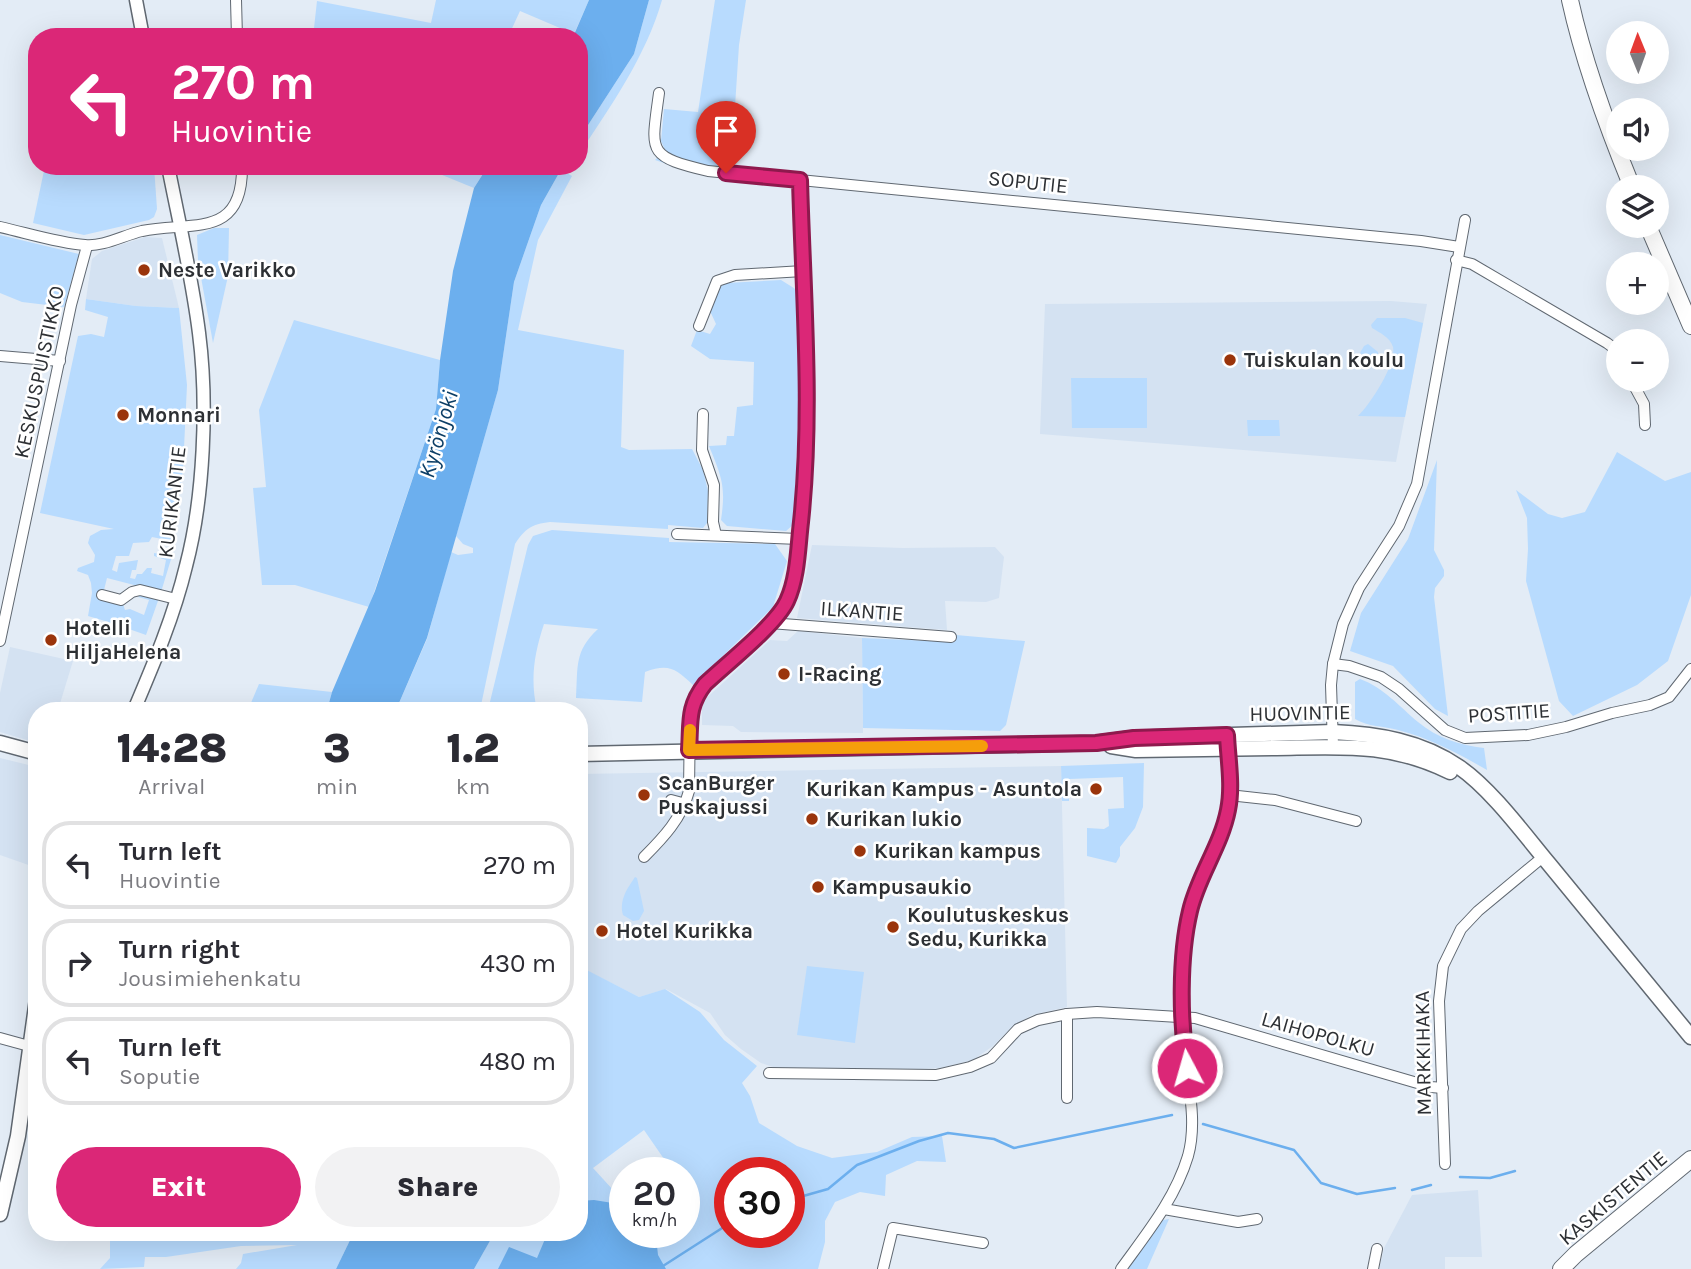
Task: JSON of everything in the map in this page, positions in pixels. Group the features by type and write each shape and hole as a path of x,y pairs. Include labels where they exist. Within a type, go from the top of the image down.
{"main road":[{"path":"1570,0 1579,40 1599,103 1627,175"},
{"path":"1653,238 1691,326"},
{"name":"HUOVINTIE","path":"588,754 1096,743 1134,738 1227,742 1333,739 1361,733 1401,740 1434,752 1474,778 1543,857 1691,1037"},
{"path":"0,743 28,751"},
{"path":"0,1214 18,1136 28,1054"},
{"name":"KASKISTENTIE","path":"1562,1269 1691,1159"}],"street":[{"path":"136,0 141,28"},
{"path":"236,0 237,28"},
{"name":"SOPUTIE","path":"659,93 654,144 663,157 708,171 1459,247"},
{"name":"KURIKANTIE","path":"137,702 176,599 192,540 198,493 202,401 199,336 170,175"},
{"path":"0,227 87,246 142,231 200,225 229,214 236,206 241,175"},
{"path":"644,858 676,821 686,804 689,792 690,711 696,695 770,623 779,613 790,592 799,539 808,413 800,180"},
{"path":"1333,739 1333,663 1343,624 1359,588 1399,526 1417,484 1465,220"},
{"name":"KESKUSPUISTIKKO","path":"0,641 87,246"},
{"path":"1456,260 1472,264 1606,342"},
{"path":"699,326 717,281 735,275 803,271"},
{"path":"0,356 60,361"},
{"path":"1638,392 1644,404 1645,425"},
{"path":"702,414 702,450 714,485 713,522 716,535"},
{"path":"677,534 799,539"},
{"path":"102,596 121,600 139,590 176,599"},
{"name":"ILKANTIE","path":"770,623 951,637"},
{"name":"POSTITIE","path":"1333,663 1381,677 1399,689 1444,730 1465,738 1528,735 1650,705 1668,697 1691,669"},
{"path":"1121,1269 1164,1209 1189,1153 1192,1129 1182,1016 1186,935 1190,909 1222,835 1229,808 1227,742"},
{"path":"1229,795 1275,800 1356,821"},
{"path":"671,800 686,804"},
{"name":"MARKKIHAKA","path":"1445,1164 1439,1001 1443,966 1461,929 1469,920 1543,857"},
{"name":"LAIHOPOLKU","path":"769,1073 936,1075 970,1067 991,1058 1018,1029 1038,1020 1097,1012 1182,1016 1431,1087 1443,1088"},
{"path":"1067,1098 1068,1014"},
{"path":"0,1038 28,1046"},
{"path":"1164,1209 1238,1222 1257,1219"},
{"path":"883,1269 892,1228 983,1243"},
{"path":"1373,1269 1377,1249"}],"shaded area":[{"path":"436,0 589,0 577,28 560,28 520,11 512,28 314,28 317,1 431,23"},
{"path":"649,0 662,0 637,61 588,140 588,125 634,54"},
{"path":"715,0 746,0 739,45 731,168 726,177 685,170 655,160 665,150 661,141 664,109 698,112"},
{"path":"43,175 155,175 157,209 154,217 149,220 84,235 33,223"},
{"path":"442,175 482,175 474,188"},
{"path":"558,175 572,176 538,240 518,330 624,350 621,447 629,450 692,449 703,470 708,491 707,523 703,528 668,525 668,529 550,522 529,528 515,544 482,702 399,702 427,639 451,552 458,555 473,553 473,548 463,544 456,536 498,390 514,282 541,205"},
{"path":"214,228 229,228 228,276 213,343 198,261 197,235"},
{"path":"0,235 79,254 64,307 22,302 0,293"},
{"path":"145,237 162,238 179,308 136,306 86,299 92,259 102,251"},
{"path":"781,280 797,290 799,394 794,524 786,531 727,526 721,520 722,482 709,446 726,445 727,436 734,436 737,407 753,405 754,362 710,359 691,346 697,330 710,334 716,324 710,311 717,289 726,283"},
{"path":"86,299 136,306 179,308 187,385 183,469 172,541 152,537 149,542 133,543 129,556 116,556 112,570 117,572 119,563 138,560 136,570 132,570 130,578 135,579 137,574 142,574 147,568 152,568 151,573 163,576 166,560 154,556 154,553 172,556 161,592 107,578 103,594 123,604 125,610 130,609 144,615 149,600 138,597 141,595 159,598 146,635 129,629 130,623 124,621 122,626 88,616 91,583 88,575 77,571 78,568 94,562 95,555 88,543 90,536 101,530 114,529 40,513 78,336 91,334 104,337 108,317 85,310"},
{"name":"Tuiskulan koulu","path":"1391,301 1427,304 1396,462 1040,434 1045,304"},
{"path":"1377,318 1405,318 1423,323 1405,417 1358,416 1382,383 1393,354 1390,341 1372,328 1371,325"},
{"path":"294,320 440,360 436,409 369,607 295,585 262,585 253,488 266,487 259,410"},
{"path":"1368,344 1378,352 1377,363 1360,353"},
{"path":"1071,378 1147,378 1147,428 1072,428"},
{"path":"1247,420 1279,420 1280,436 1248,436"},
{"path":"1617,452 1665,481 1691,472 1691,595 1668,661 1637,685 1573,716 1559,701 1526,581 1527,518 1516,490 1548,514 1562,518 1585,512"},
{"path":"1437,460 1434,550 1444,570 1444,576 1435,588 1434,597 1448,716 1435,709 1393,666 1350,651 1361,613 1408,539"},
{"path":"552,530 669,538 669,542 775,544 787,561 773,607 693,685 677,671 660,668 645,672 642,702 576,698 581,652 598,629 544,624 534,667 536,702 490,702 528,545 533,536"},
{"path":"812,545 995,547 1004,557 999,598 986,602 945,601 947,630 797,618"},
{"path":"798,631 862,638 863,733 741,732 733,726 702,725 702,702 770,640 787,641"},
{"path":"956,635 1025,641 1006,725 1000,731 863,728 862,638 955,642"},
{"path":"10,647 73,661 60,702 28,702 28,740 0,732 0,693"},
{"path":"1360,679 1384,692 1433,732 1458,743 1484,748 1487,770 1421,737 1365,724 1355,719 1355,682"},
{"path":"259,684 332,692 329,702 251,702"},
{"path":"0,758 28,765 28,865 0,855"},
{"path":"1144,763 1143,807 1135,828 1120,847 1120,856 1116,863 1087,856 1087,828 1104,829 1109,826 1108,809 1124,808 1123,777 1069,779 1069,801 1062,801 1061,766"},
{"name":"Koulutuskeskus Sedu, Kurikka","path":"1061,766 1067,1007 1032,1015 1012,1027 993,1046 973,1060 940,1068 776,1068 761,1063 725,1035 710,1013 666,989 639,997 588,971 588,774"},
{"path":"635,877 644,911 639,920 633,921 623,915 622,904"},
{"path":"807,966 864,972 855,1043 797,1035"},
{"path":"588,971 639,997 665,989 700,1012 724,1040 757,1066 742,1083 750,1096 759,1123 797,1146 832,1158 877,1152 912,1137 942,1136 946,1162 917,1161 886,1175 885,1196 860,1192 835,1202 825,1221 825,1242 818,1269 474,1269 490,1241 588,1241"},
{"path":"1478,1190 1482,1257 1445,1257 1445,1269 1379,1269 1384,1248 1412,1195"},
{"path":"1169,1219 1147,1269 1128,1269 1163,1220"},
{"path":"110,1241 350,1241 336,1269 236,1269 243,1254 297,1245 241,1246 166,1257 145,1257 144,1267 100,1269 110,1258"}],"water":[{"path":"589,0 649,0 634,54 588,125 588,28 577,28"},
{"name":"Kyrönjoki","path":"482,175 558,175 541,205 514,282 498,390 427,638 399,702 329,702 375,591 436,409 453,271 474,188"},
{"path":"588,1200 609,1202 609,1248 657,1248 666,1269 498,1269 509,1247 537,1258 544,1241 588,1241"},
{"path":"350,1241 490,1241 474,1269 336,1269"}],"waterway":[{"path":"805,1195 828,1189 857,1165 948,1133 994,1139 1014,1148 1172,1115"},
{"path":"1203,1124 1294,1150 1321,1183 1357,1194 1395,1188"},
{"path":"1460,1177 1490,1178 1515,1171"},
{"path":"1412,1190 1431,1185"},
{"path":"663,1266 714,1233"}],"slow traffic":[{"path":"690,730 689,750 982,746"}],"place":[{"name":"Neste Varikko","path":"144,270"},
{"name":"Tuiskulan koulu","path":"1230,360"},
{"name":"Monnari","path":"123,415"},
{"name":"Hotelli HiljaHelena","path":"51,640"},
{"name":"I-Racing","path":"784,674"},
{"name":"Kurikan Kampus - Asuntola","path":"1096,789"},
{"name":"ScanBurger Puskajussi","path":"644,795"},
{"name":"Kurikan lukio","path":"812,819"},
{"name":"Kurikan kampus","path":"860,851"},
{"name":"Kampusaukio","path":"818,887"},
{"name":"Koulutuskeskus Sedu, Kurikka","path":"893,927"},
{"name":"Hotel Kurikka","path":"602,931"}],"route":[{"path":"726,173 800,180 808,360 808,413 802,508 794,576 787,601 770,623 696,695 690,711 689,750 1096,743 1134,738 1227,735 1229,808 1222,835 1190,909 1186,935 1182,1016 1187,1068"}]}
